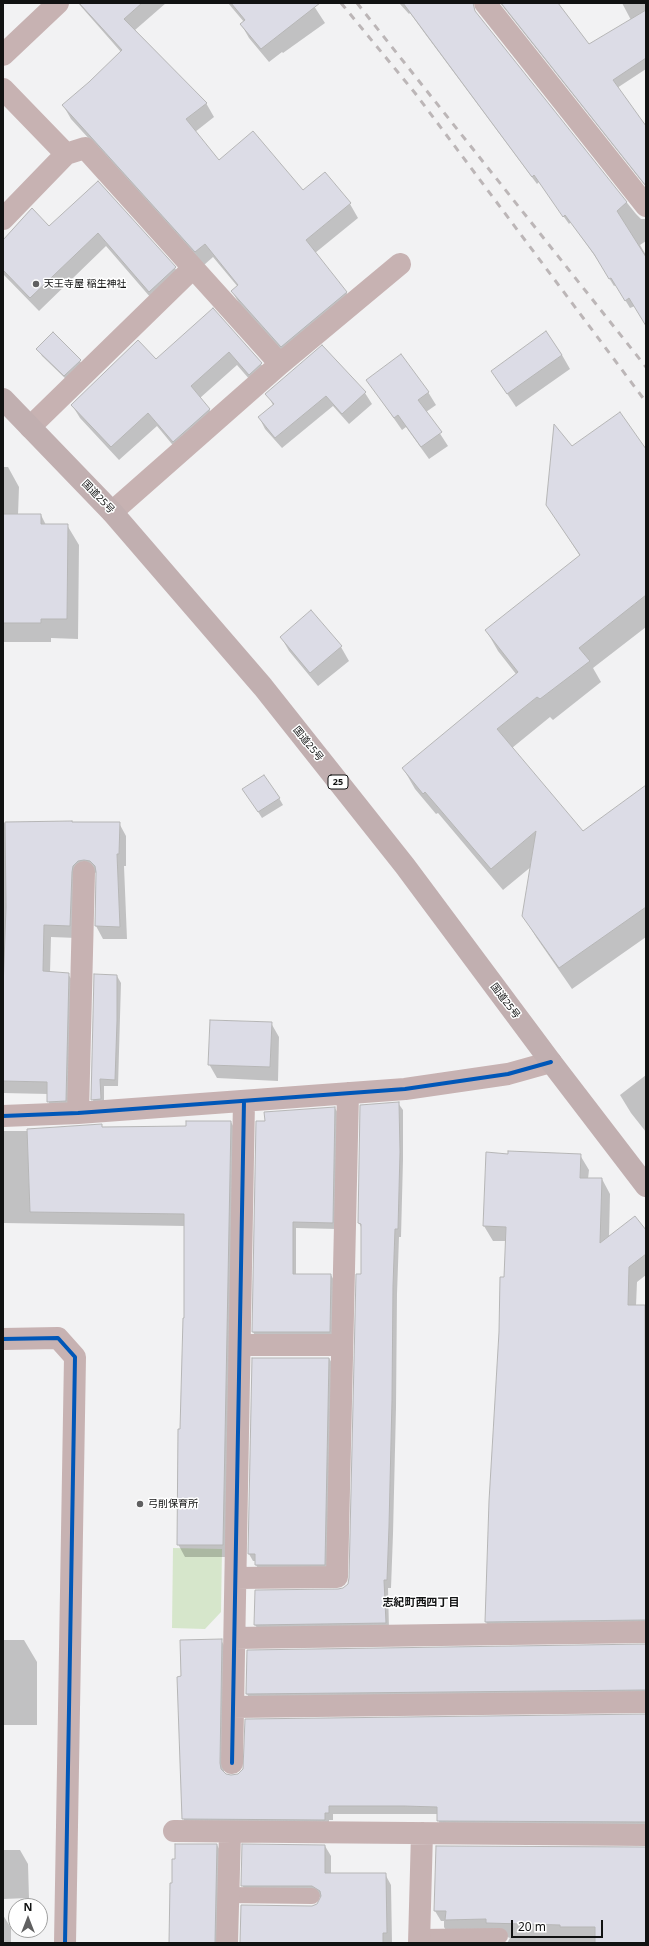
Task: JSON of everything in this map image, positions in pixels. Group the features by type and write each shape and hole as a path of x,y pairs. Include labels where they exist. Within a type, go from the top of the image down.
{"highway":[{"name":"国道25号","path":"3,399 112,512 268,693 405,866 551,1062 646,1186"}],"street":[{"path":"3,55 58,3"},
{"path":"485,3 646,206"},
{"path":"3,89 66,154"},
{"path":"3,219 66,154 85,148 280,364"},
{"path":"112,512 280,364 400,264"},
{"path":"30,427 193,268"},
{"path":"78,1113 84,872"},
{"path":"3,1116 78,1113 405,1089 508,1074 551,1062"},
{"path":"236,1578 337,1577 348,1093"},
{"path":"232,1763 244,1101"},
{"path":"3,1339 58,1338 75,1357 65,1943"},
{"path":"240,1344 342,1344"},
{"path":"235,1638 646,1632"},
{"path":"233,1707 646,1702"},
{"path":"174,1831 646,1835"},
{"path":"227,1943 230,1832"},
{"path":"419,1940 422,1833"}],"lane":[{"path":"228,1895 312,1896"},
{"path":"419,1940 500,1936"}],"green space":[{"path":"173,1548 222,1549 221,1612 205,1629 172,1628"}],"building":[{"path":"79,3 142,3 124,19 207,103 186,119 219,160 253,131 303,190 325,172 351,203 306,240 347,292 281,347 231,291 238,285 205,244 195,252 62,105 89,82 122,50"},
{"path":"231,3 320,3 261,49 240,24 245,20"},
{"path":"403,3 473,3 475,11 627,202 617,211 646,257 646,326 629,298 625,301 611,278 609,279 594,254 565,215 563,217 534,175 532,177"},
{"path":"501,3 558,3 589,44 646,10 646,58 613,80 646,126 646,186"},
{"path":"98,181 176,267 149,292 98,233 30,298 3,270 3,240 32,208 49,226"},
{"path":"213,308 262,363 249,375 229,352 191,386 210,409 173,442 148,413 111,447 71,405 138,340 156,359"},
{"path":"546,331 562,355 507,394 491,371"},
{"path":"53,332 81,360 64,376 36,349"},
{"path":"322,345 366,392 342,414 326,396 275,438 258,417 274,404 265,394"},
{"path":"401,354 429,392 418,400 442,432 421,447 398,415 394,418 366,380"},
{"path":"620,412 646,449 646,595 579,648 590,661 540,699 537,697 497,729 583,831 646,785 646,907 559,968 522,916 536,831 491,869 425,792 423,794 402,768 518,672 485,630 580,555 546,505 554,424 572,446"},
{"path":"3,514 41,514 41,524 68,524 67,619 41,619 41,623 3,623"},
{"path":"311,610 342,646 310,673 280,637"},
{"path":"264,775 280,798 258,812 242,789"},
{"path":"5,822 120,822 119,854 117,854 120,927 95,926 95,866 90,861 78,861 73,866 72,872 70,926 44,925 43,971 69,973 66,1101 47,1102 47,1082 3,1081 3,989 6,907"},
{"path":"94,974 117,975 117,1021 115,1080 100,1079 101,1099 91,1100"},
{"path":"210,1020 272,1022 270,1067 208,1065"},
{"path":"399,1102 400,1152 398,1229 395,1229 393,1286 389,1526 387,1580 384,1580 386,1623 254,1625 255,1590 338,1589 343,1588 348,1584 356,1274 361,1274 361,1224 358,1223 360,1105"},
{"path":"335,1107 333,1223 293,1222 293,1274 331,1274 330,1332 252,1332 256,1121 265,1121 264,1112"},
{"path":"186,1121 231,1121 223,1545 177,1545 178,1429 180,1429 184,1318 184,1214 30,1212 27,1129 102,1124 102,1127 186,1126"},
{"path":"508,1151 581,1154 580,1178 602,1178 600,1243 635,1216 646,1230 646,1254 629,1267 628,1305 645,1305 646,1620 485,1622 489,1501 499,1332 500,1277 504,1277 506,1227 483,1226 486,1152 508,1154"},
{"path":"252,1358 329,1358 325,1565 255,1565 255,1554 248,1554"},
{"path":"222,1639 220,1763 221,1769 226,1774 238,1774 243,1769 245,1719 646,1714 646,1822 437,1821 437,1807 404,1806 329,1806 329,1813 325,1813 325,1820 182,1819 177,1677 181,1676 180,1640"},
{"path":"646,1644 646,1690 246,1694 247,1650"},
{"path":"175,1844 217,1844 215,1943 169,1943 170,1883 172,1883 172,1859 175,1859"},
{"path":"242,1844 325,1845 325,1873 386,1873 387,1933 383,1933 383,1943 240,1943 241,1905 312,1906 317,1904 321,1896 320,1891 312,1886 241,1886"},
{"path":"436,1846 646,1847 646,1943 595,1943 595,1927 560,1927 560,1925 486,1923 486,1919 445,1920 446,1911 434,1911"}],"railway":[{"path":"341,3 415,93 646,402"},
{"path":"357,3 646,367"}],"cycle path":[{"path":"3,1116 78,1113 405,1089 508,1074 551,1062"},
{"path":"232,1763 244,1101"},
{"path":"3,1339 58,1338 75,1357 65,1943"}],"place":[{"name":"天王寺屋 稲生神社","path":"36,284"},
{"name":"弓削保育所","path":"140,1504"}],"district":[{"name":"志紀町西四丁目","path":"421,1603"}]}
